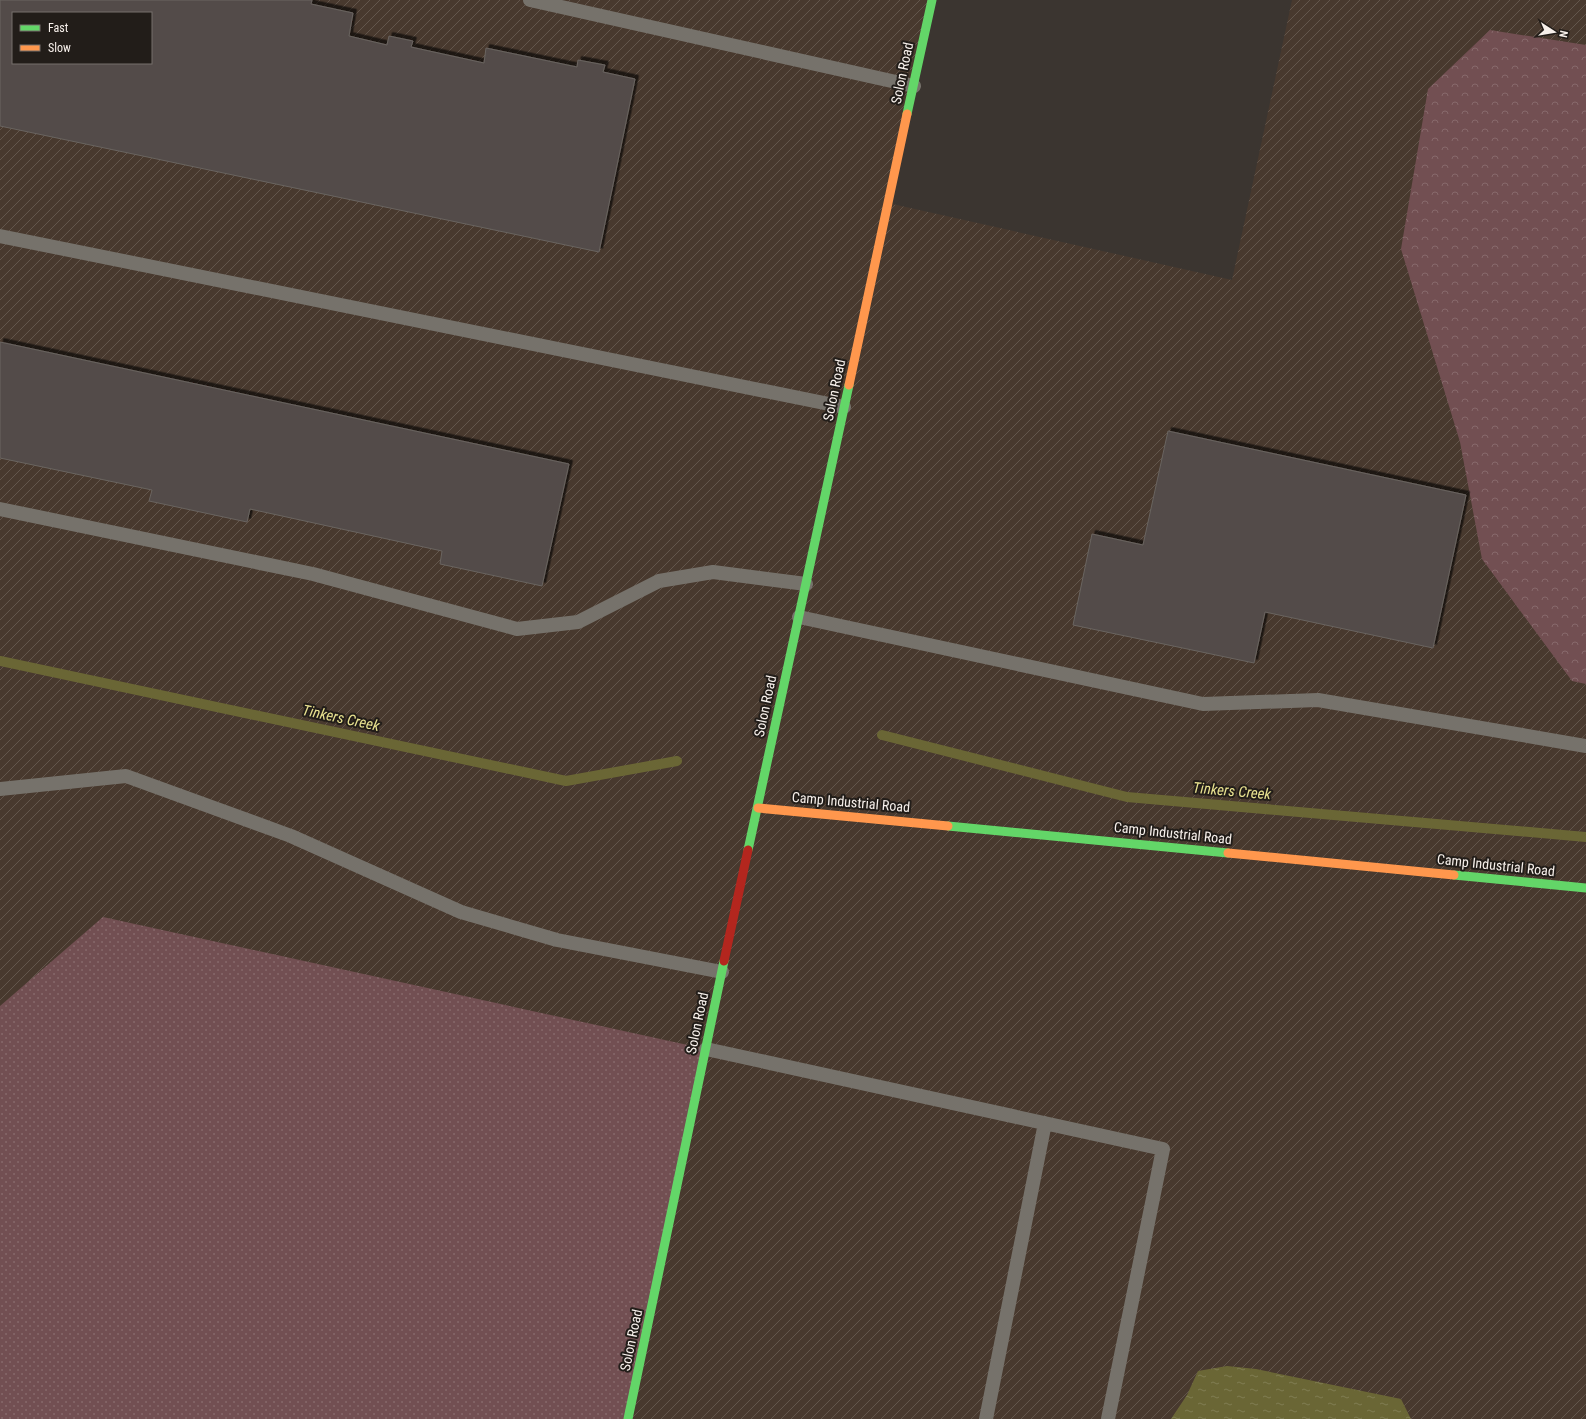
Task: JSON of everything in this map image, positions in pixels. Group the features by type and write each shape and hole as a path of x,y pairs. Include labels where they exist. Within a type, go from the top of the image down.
{"street":[{"name":"Solon Road","path":"628,1419 722,972 932,0"},
{"name":"Camp Industrial Road","path":"758,808 1586,888"}],"lane":[{"path":"530,0 914,86"},
{"path":"0,236 844,407"},
{"path":"0,509 314,574 517,629 578,622 659,581 713,572 806,584"},
{"path":"799,617 1203,704 1318,700 1586,746"},
{"path":"0,789 126,776 291,836 461,912 557,940 722,972"},
{"path":"706,1049 1163,1149 1108,1419"},
{"path":"986,1419 1045,1123"}],"shaded area":[{"path":"0,0 932,0 888,203 1232,280 1292,0 1586,0 1586,1419 0,1419"}],"green space":[{"path":"1490,30 1586,45 1586,684 1572,681 1482,559 1460,442 1401,249 1428,89"},
{"path":"103,917 706,1049 628,1419 0,1419 0,1006"}],"water":[{"path":"1227,1366 1256,1369 1401,1399 1411,1419 1171,1419 1187,1395 1198,1371"}],"building":[{"path":"0,0 312,0 311,4 353,13 349,36 387,45 389,36 413,41 411,47 484,63 486,48 577,67 578,60 605,65 603,72 635,79 599,252 0,126"},
{"path":"0,342 569,464 542,586 440,564 442,551 250,509 247,522 149,501 152,490 0,458"},
{"path":"1168,431 1466,495 1433,648 1265,612 1254,663 1073,625 1092,534 1143,545"}],"waterway":[{"name":"Tinkers Creek","path":"0,661 566,781 677,761"},
{"name":"Tinkers Creek","path":"882,735 1127,797 1586,837"}],"traffic: fast":[{"path":"907,114 932,0"},
{"path":"748,850 849,385"},
{"path":"948,826 1228,853"},
{"path":"1454,875 1586,888"},
{"path":"628,1419 724,961"}],"traffic: slow":[{"path":"849,385 907,114"},
{"path":"758,808 948,826"},
{"path":"1228,853 1454,875"}],"traffic: jam":[{"path":"724,961 748,850"}]}
